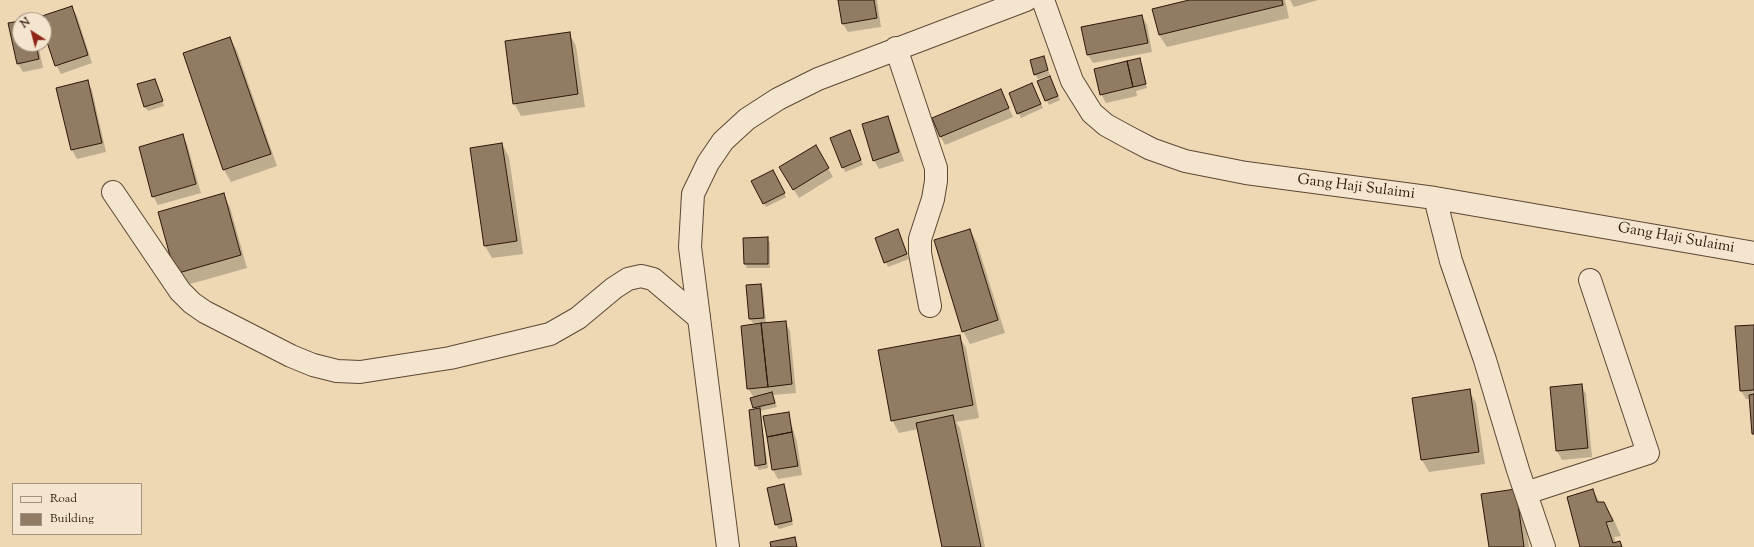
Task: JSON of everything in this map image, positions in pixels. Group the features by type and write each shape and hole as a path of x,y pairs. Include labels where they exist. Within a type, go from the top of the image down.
{"street":[{"path":"728,547 690,248 693,194 708,163 723,141 746,120 778,99 818,79 896,48 1026,0"},
{"name":"Gang Haji Sulaimi","path":"1043,0 1072,81 1092,114 1106,125 1151,149 1185,161 1238,172 1435,198 1603,225 1754,253"},
{"path":"896,48 936,168 936,181 933,199 920,239 920,253 930,306"},
{"path":"113,192 180,291 192,304 291,356 313,365 337,371 360,372 450,358 550,334 578,318 614,288 628,279 641,276 653,279 699,318"},
{"path":"1435,198 1451,261 1485,360 1544,547"},
{"path":"1526,493 1648,453 1590,280"}],"building":[{"path":"838,0 874,0 877,18 842,24"},
{"path":"1189,0 1282,0 1283,5 1159,35 1152,9"},
{"path":"72,6 88,55 55,66 50,52 52,52 52,13"},
{"path":"1142,15 1148,43 1087,55 1081,27"},
{"path":"12,22 12,41 8,23"},
{"path":"570,32 578,94 513,104 505,41"},
{"path":"230,37 271,154 223,170 183,53"},
{"path":"14,52 38,52 39,59 17,64"},
{"path":"1044,56 1048,70 1034,75 1030,60"},
{"path":"1140,58 1146,84 1133,87 1127,61"},
{"path":"1127,61 1133,87 1100,95 1094,69"},
{"path":"1050,76 1058,96 1045,101 1037,81"},
{"path":"155,79 163,101 144,107 137,84"},
{"path":"88,80 102,143 71,150 56,88"},
{"path":"1032,83 1041,104 1017,114 1009,93"},
{"path":"1001,89 1009,108 940,137 932,118"},
{"path":"888,116 899,152 873,161 862,124"},
{"path":"850,130 861,160 842,168 830,138"},
{"path":"183,134 196,184 152,197 139,147"},
{"path":"502,143 517,241 484,246 470,148"},
{"path":"816,145 829,168 793,190 779,167"},
{"path":"773,170 785,193 763,204 751,181"},
{"path":"224,193 241,255 175,274 158,212"},
{"path":"898,229 907,254 884,263 875,238"},
{"path":"970,229 998,320 962,332 934,240"},
{"path":"768,237 768,264 744,264 743,238"},
{"path":"761,284 764,318 749,319 746,285"},
{"path":"786,321 792,384 768,387 761,323"},
{"path":"761,323 768,387 747,389 741,326"},
{"path":"1754,325 1754,390 1740,391 1735,326"},
{"path":"960,335 973,405 891,421 878,350"},
{"path":"1582,384 1588,448 1556,451 1550,387"},
{"path":"1470,389 1479,452 1421,460 1412,398"},
{"path":"772,392 775,403 753,408 750,398"},
{"path":"1754,394 1754,434 1752,434 1749,395"},
{"path":"760,408 766,464 755,466 749,410"},
{"path":"789,412 792,432 767,437 763,416"},
{"path":"953,415 981,547 942,547 916,423"},
{"path":"792,432 798,466 772,470 767,437"},
{"path":"784,484 792,521 775,525 767,488"},
{"path":"1516,489 1524,547 1489,547 1481,494"},
{"path":"1593,489 1597,502 1604,502 1613,521 1606,522 1613,543 1620,541 1622,547 1580,547 1567,497"},
{"path":"795,537 797,547 771,547 770,542"}]}
